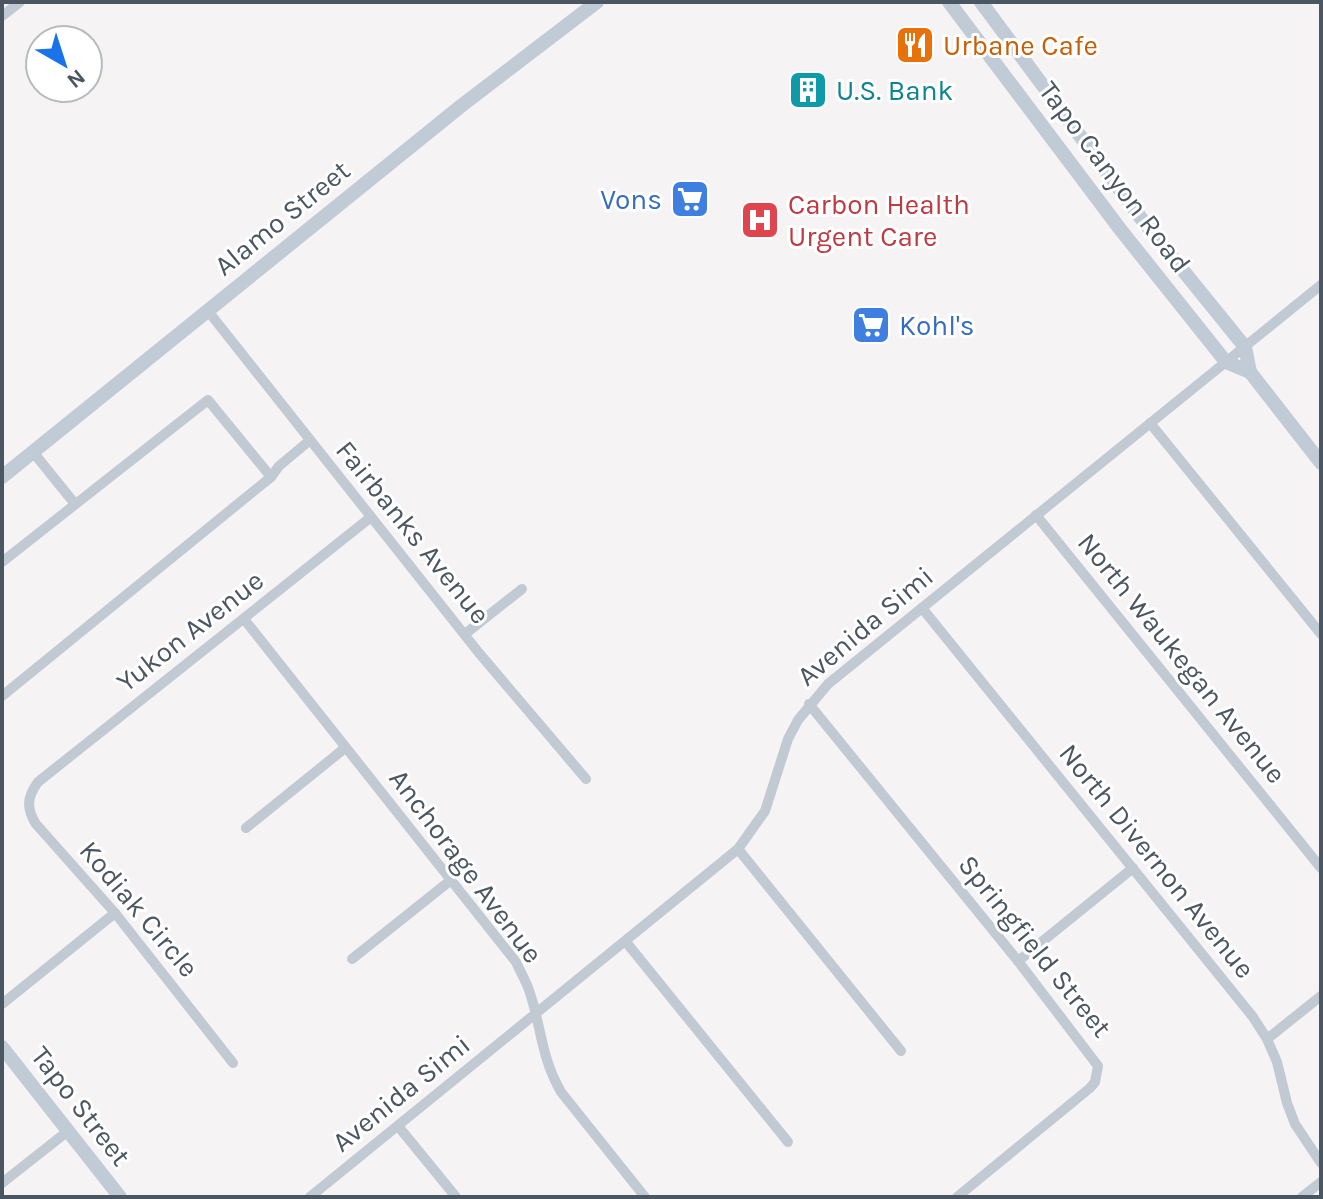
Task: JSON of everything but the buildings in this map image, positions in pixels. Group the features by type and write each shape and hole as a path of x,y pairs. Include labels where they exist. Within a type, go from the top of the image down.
{"main road":[{"name":"Alamo Street","path":"2,477 461,106 597,2"},
{"name":"Tapo Canyon Road","path":"949,2 1120,229 1226,362 1250,372"},
{"name":"Tapo Canyon Road","path":"981,2 1143,221 1245,347 1250,372 1321,463"},
{"name":"Tapo Street","path":"2,1047 120,1197"}],"street":[{"path":"2,16 20,2"},
{"name":"Avenida Simi","path":"310,1197 738,849 765,811 788,739 809,704 828,684 1321,285"},
{"name":"Fairbanks Avenue","path":"208,311 309,441 586,779"},
{"path":"2,562 208,400 271,477"},
{"path":"1150,423 1321,634"},
{"path":"2,696 271,477 279,466 309,441"},
{"path":"33,452 75,504"},
{"name":"North Waukegan Avenue","path":"1036,515 1321,868"},
{"name":"Yukon Avenue","path":"38,782 371,517"},
{"path":"465,634 522,589"},
{"name":"North Divernon Avenue","path":"922,608 1253,1017 1277,1062 1295,1124 1321,1163"},
{"name":"Anchorage Avenue","path":"244,619 516,962 529,989 544,1057 561,1092 645,1197"},
{"name":"Springfield Street","path":"809,704 1096,1060 1098,1074 1090,1088 957,1197"},
{"path":"246,828 345,748"},
{"name":"Kodiak Circle","path":"38,782 31,791 28,803 36,824 115,913 233,1063"},
{"path":"738,849 901,1051"},
{"path":"1018,961 1133,868"},
{"path":"352,959 451,880"},
{"path":"2,1004 115,913"},
{"path":"626,942 788,1142"},
{"path":"1267,1039 1321,996"},
{"path":"398,1126 456,1197"},
{"path":"2,1183 68,1131"},
{"path":"1302,1197 1321,1182"}],"place":[{"name":"Urbane Cafe","path":"915,45"},
{"name":"U.S. Bank","path":"808,90"},
{"name":"Vons","path":"690,199"},
{"name":"Carbon Health Urgent Care","path":"760,220"},
{"name":"Kohl's","path":"871,325"}]}
